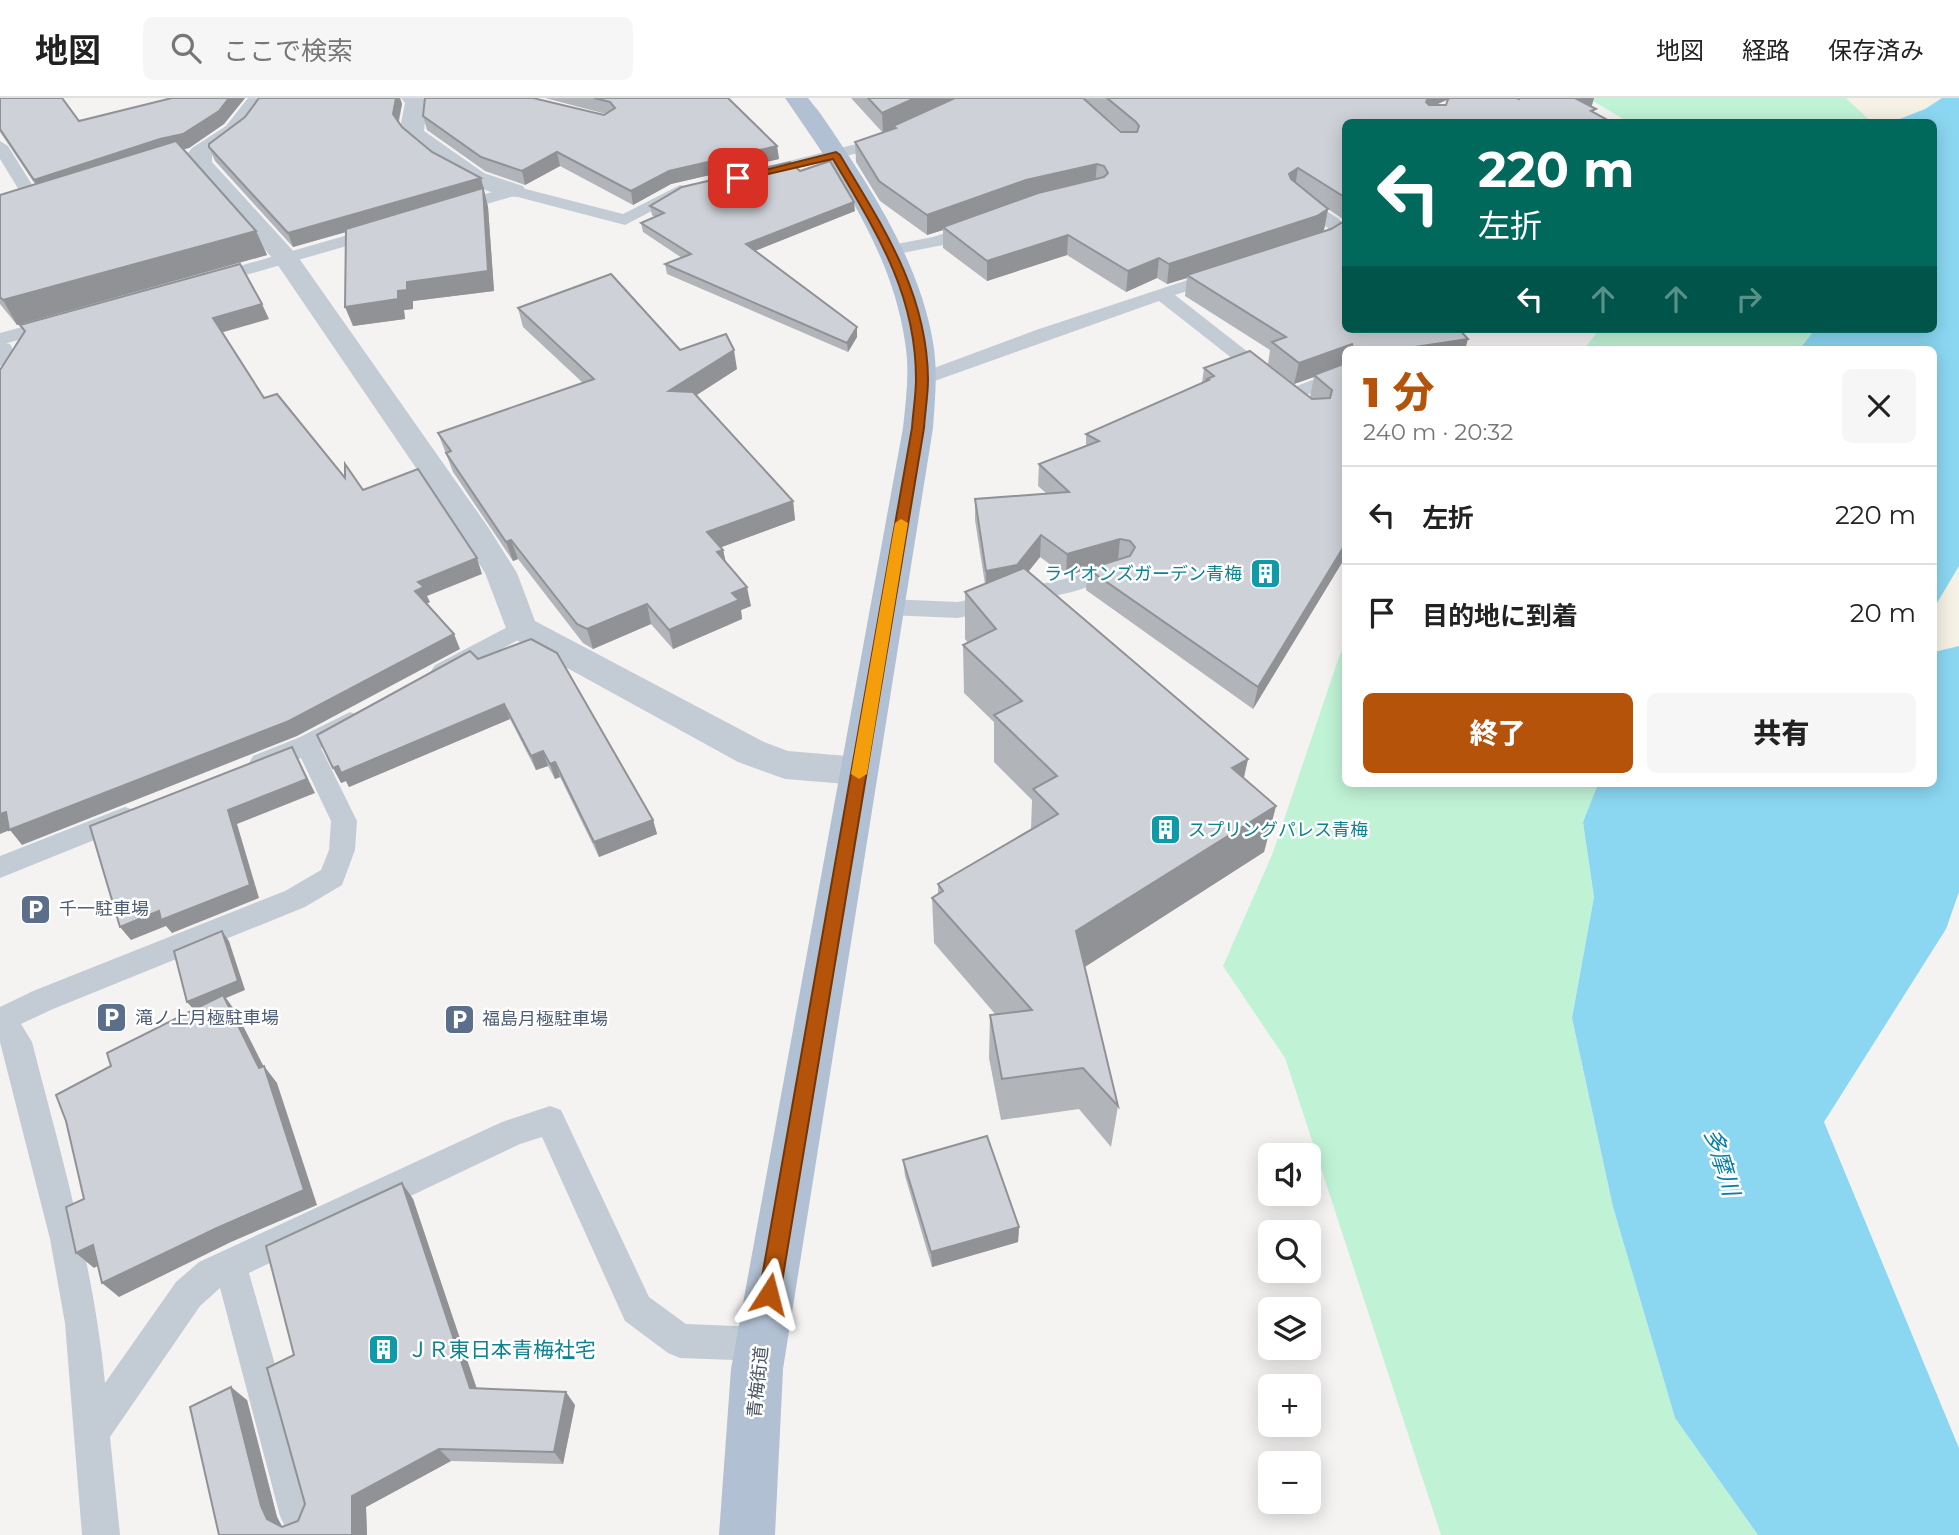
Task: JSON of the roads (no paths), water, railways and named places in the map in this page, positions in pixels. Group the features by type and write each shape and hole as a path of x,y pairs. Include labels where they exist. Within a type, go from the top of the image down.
{"main road":[{"name":"青梅街道","path":"747,1535 757,1369 918,428 922,379 917,328 908,293 892,250 836,155 796,98"}],"street":[{"path":"259,98 246,121 235,132 193,154 287,259 477,534 501,573 521,628 751,752 785,765 859,771"},
{"path":"412,98 416,102 411,128 415,135 476,178 514,191"},
{"path":"0,350 0,358"}],"lane":[{"path":"738,178 836,155 905,134"},
{"path":"0,146 36,203"},
{"path":"435,214 514,191 625,220 678,190 701,186"},
{"path":"1296,195 1333,223 1339,231 1320,243 1297,250"},
{"path":"892,250 937,241 985,224"},
{"path":"188,286 396,226"},
{"path":"922,379 1238,268"},
{"path":"1162,293 1307,408"},
{"path":"0,339 81,317"},
{"path":"1291,395 1342,375"},
{"path":"887,607 958,610 1072,585 1119,570"},
{"path":"427,679 521,628"},
{"path":"243,770 307,745 367,712"},
{"path":"101,1535 82,1322 65,1239 17,1042 1,1021 43,1000 295,899 332,877 342,850 344,821 307,745"},
{"path":"0,867 154,806"},
{"path":"92,1432 188,1294 211,1274 513,1132 550,1120 637,1309 680,1341 761,1344"},
{"path":"230,1264 299,1516"}],"water":[{"path":"1942,98 1959,98 1959,566 1937,603 1937,346 1802,346 1812,333 1937,333 1937,119 1900,119 1925,109"},
{"name":"多摩川","path":"1959,646 1959,892 1946,929 1824,1122 1959,1448 1959,1535 1758,1535 1675,1418 1613,1207 1572,1018 1594,897 1583,822 1597,787 1937,787 1937,651"}],"place":[{"name":"ライオンズガーデン青梅","path":"1265,574"},
{"name":"スプリングパレス青梅","path":"1165,830"},
{"name":"千一駐車場","path":"36,909"},
{"name":"滝ノ上月極駐車場","path":"112,1018"},
{"name":"福島月極駐車場","path":"459,1019"},
{"name":"ＪＲ東日本青梅社宅","path":"384,1350"}]}
